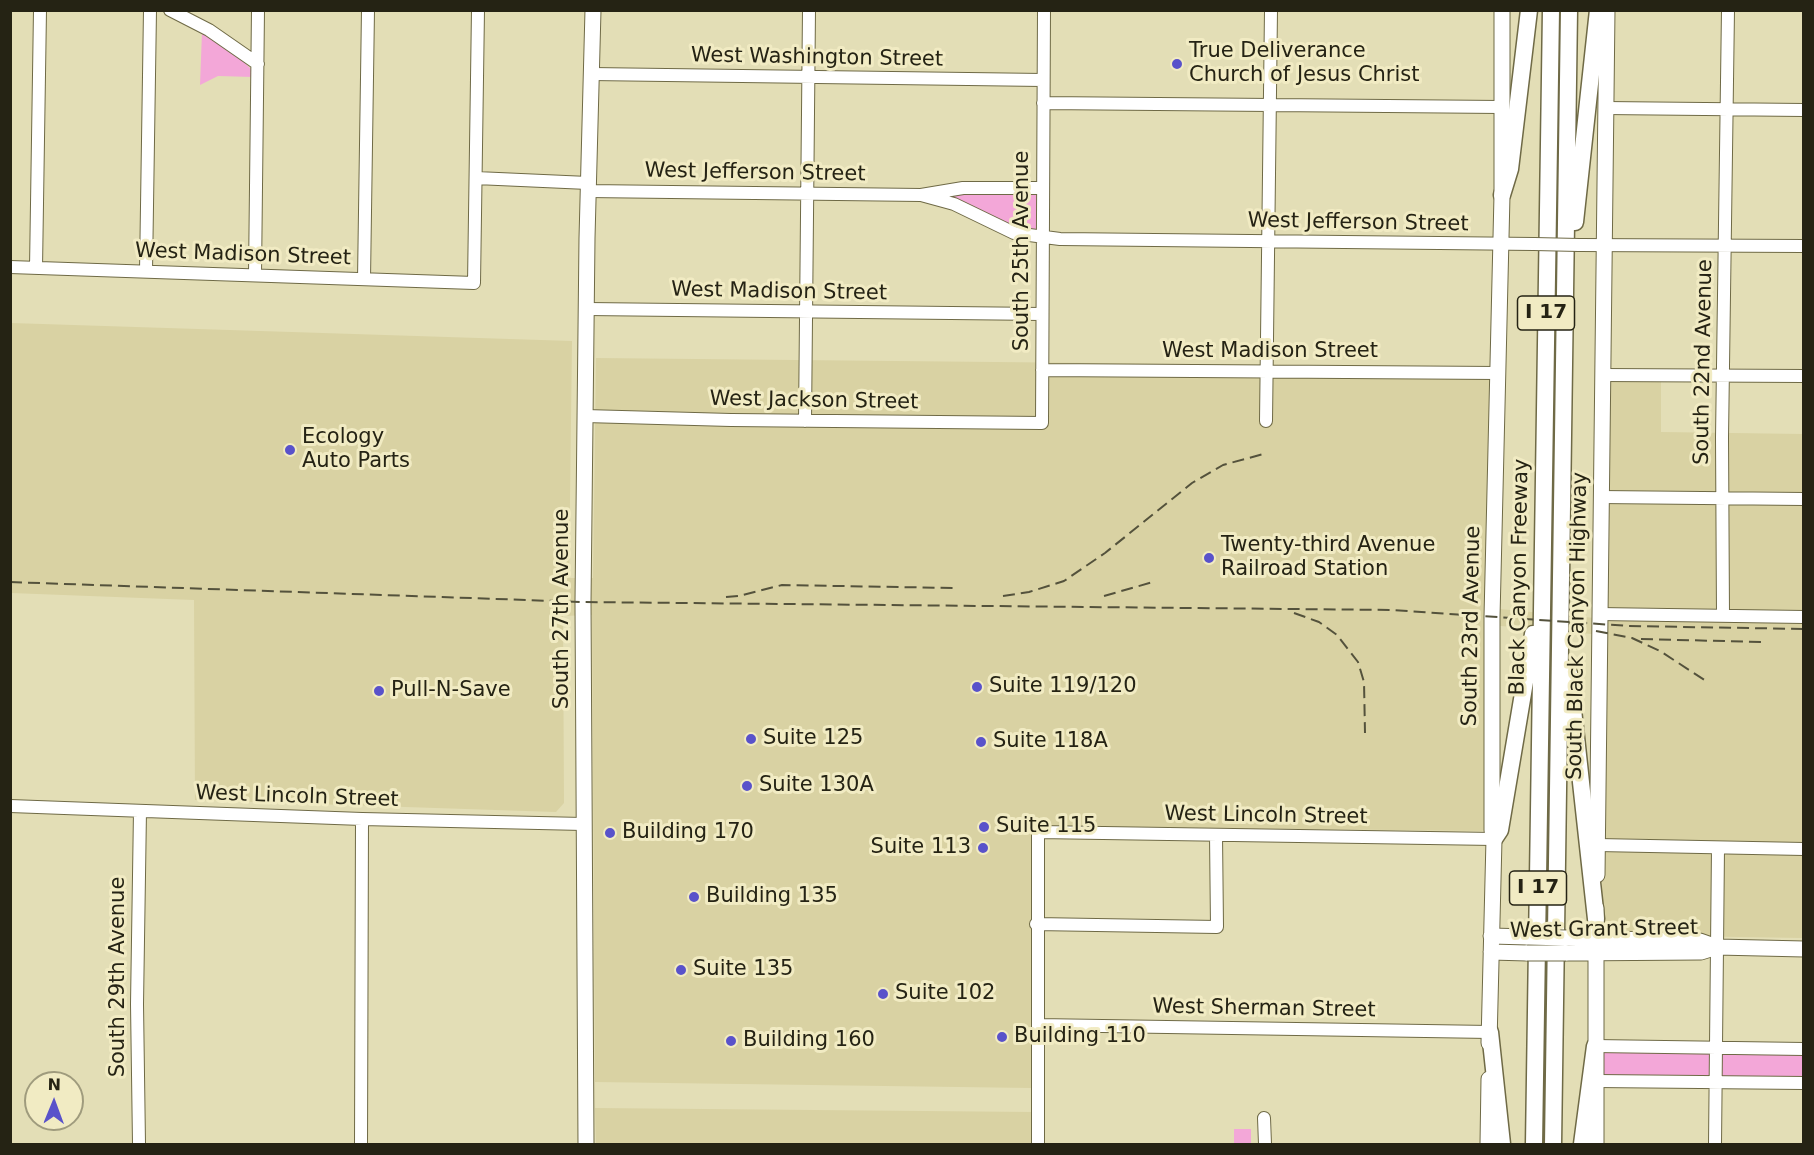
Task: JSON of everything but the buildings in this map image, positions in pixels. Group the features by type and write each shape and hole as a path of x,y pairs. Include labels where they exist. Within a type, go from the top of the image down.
{"highway":[{"path":"1502,195 1510,169 1529,10"},
{"name":"Black Canyon Freeway","path":"1534,1144 1551,10"},
{"name":"Black Canyon Freeway","path":"1553,1144 1569,10"},
{"path":"1565,261 1574,229 1599,10"},
{"path":"1494,840 1500,830 1542,573"},
{"path":"1561,589 1582,806 1596,919"},
{"path":"1490,1032 1502,1144"},
{"path":"1582,1144 1595,1046"}],"main road":[{"name":"South 27th Avenue","path":"586,1144 583,824 585,416 593,10"},
{"name":"South 23rd Avenue","path":"1488,1144 1494,840 1492,830 1492,617 1502,195 1502,10"},
{"name":"South Black Canyon Highway","path":"1596,1144 1602,375 1597,245 1605,108 1607,10"},
{"name":"West Grant Street","path":"1491,936 1576,946"},
{"name":"West Grant Street","path":"1491,952 1576,946 1701,952 1717,947 1803,949"}],"street":[{"path":"36,267 40,10"},
{"path":"146,271 150,10"},
{"path":"170,10 209,30 258,64"},
{"path":"255,275 258,10"},
{"path":"364,279 369,10"},
{"path":"476,178 478,10"},
{"path":"806,421 809,10"},
{"name":"South 25th Avenue","path":"1042,423 1044,10"},
{"path":"1266,421 1271,10"},
{"name":"South 22nd Avenue","path":"1723,616 1723,375 1728,10"},
{"name":"West Washington Street","path":"591,74 1043,80"},
{"path":"1043,103 1501,107"},
{"path":"1605,108 1803,110"},
{"name":"West Madison Street","path":"10,267 474,283 476,178"},
{"name":"West Jefferson Street","path":"476,178 588,187 807,193 921,195 963,188 1042,188"},
{"name":"West Jefferson Street","path":"921,195 954,204 1014,233 1042,237 1803,246"},
{"name":"West Madison Street","path":"587,309 1042,314"},
{"name":"West Madison Street","path":"1042,370 1498,373"},
{"path":"1602,375 1803,376"},
{"name":"West Jackson Street","path":"585,416 1042,423"},
{"path":"1600,497 1803,499"},
{"path":"1599,614 1803,616"},
{"name":"West Lincoln Street","path":"10,806 362,819 583,824"},
{"name":"South 29th Avenue","path":"139,1144 137,1004 140,811"},
{"path":"361,1144 362,819"},
{"name":"West Lincoln Street","path":"1036,924 1038,832 1494,840"},
{"path":"1038,1144 1036,924 1217,927 1216,835"},
{"path":"1598,845 1803,849"},
{"path":"1715,1144 1718,848"},
{"name":"West Sherman Street","path":"1038,1025 1490,1032"},
{"path":"1595,1046 1803,1049"},
{"path":"1597,1081 1803,1083"},
{"path":"1264,1118 1264,1144"}],"shaded area":[{"path":"202,32 244,62 251,69 253,77 218,76 200,85"},
{"path":"1042,188 1043,237 942,200 947,192"},
{"path":"11,323 572,341 569,578 593,578 596,358 1492,367 1489,608 1595,618 1803,624 1803,938 1615,935 1605,928 1602,915 1603,635 1490,625 1485,829 1482,831 1031,826 1031,1088 595,1082 592,615 563,616 564,803 556,812 195,800 194,600 11,593"},
{"path":"1607,379 1661,380 1661,432 1803,434 1803,612 1608,609 1605,607"},
{"path":"1722,1051 1803,1052 1803,1080 1723,1078 1721,1075"},
{"path":"1601,1052 1711,1054 1710,1075 1709,1077 1602,1076"},
{"path":"595,1108 1032,1112 1031,1144 596,1144"},
{"path":"1234,1129 1251,1129 1251,1144 1234,1143"}],"railway":[{"path":"1003,596 1029,592 1064,581 1105,553 1192,483 1223,465 1267,453"},
{"path":"10,582 583,602 1392,610 1629,626 1804,629"},
{"path":"1104,596 1153,582"},
{"path":"726,597 782,585 955,588"},
{"path":"1294,613 1319,622 1337,635 1358,662 1364,682 1365,733"},
{"path":"1596,631 1632,638 1660,651 1706,681"},
{"path":"1641,639 1761,642"}],"place":[{"name":"True Deliverance Church of Jesus Christ","path":"1177,64"},
{"name":"Ecology Auto Parts","path":"290,450"},
{"name":"Twenty-third Avenue Railroad Station","path":"1209,558"},
{"name":"Suite 119/120","path":"977,687"},
{"name":"Pull-N-Save","path":"379,691"},
{"name":"Suite 125","path":"751,739"},
{"name":"Suite 118A","path":"981,742"},
{"name":"Suite 130A","path":"747,786"},
{"name":"Suite 115","path":"984,827"},
{"name":"Building 170","path":"610,833"},
{"name":"Suite 113","path":"983,848"},
{"name":"Building 135","path":"694,897"},
{"name":"Suite 135","path":"681,970"},
{"name":"Suite 102","path":"883,994"},
{"name":"Building 110","path":"1002,1037"},
{"name":"Building 160","path":"731,1041"}]}
